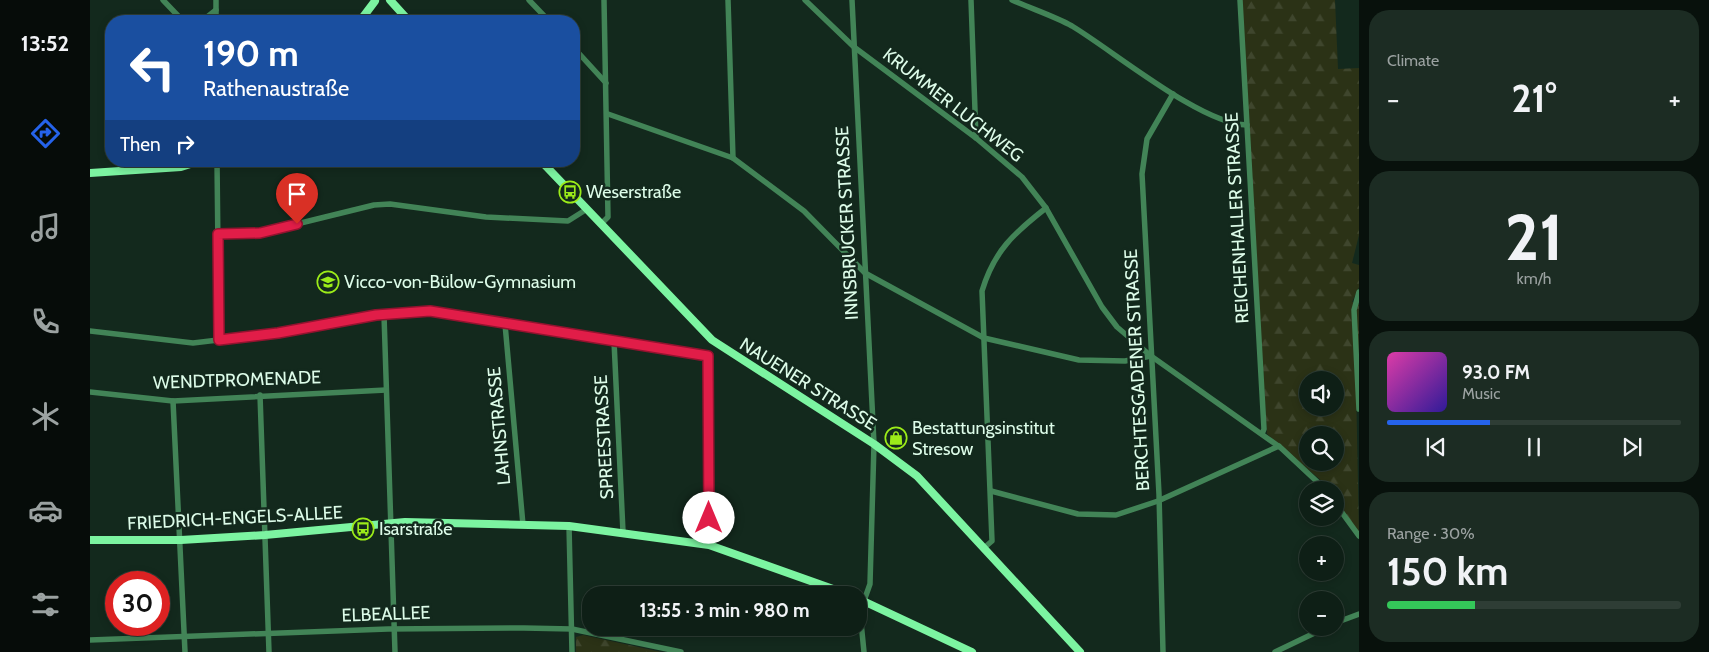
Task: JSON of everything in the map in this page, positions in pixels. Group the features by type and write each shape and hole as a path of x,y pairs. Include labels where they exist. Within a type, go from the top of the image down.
{"street":[{"path":"163,0 177,15"},
{"path":"216,0 216,15"},
{"path":"364,15 375,0 383,3 390,0 404,15"},
{"path":"529,0 543,15"},
{"path":"601,224 608,217 608,114 604,0"},
{"path":"728,0 733,158"},
{"name":"KRUMMER LUCHWEG","path":"805,0 854,47 976,138 1022,178 1046,208 1102,307 1117,327 1151,356 1279,446 1316,481"},
{"name":"INNSBRUCKER STRASSE","path":"852,0 874,444 870,584 867,590"},
{"path":"970,0 976,138"},
{"path":"1012,0 1070,25 1173,94 1209,114 1236,125 1247,125"},
{"name":"REICHENHALLER STRASSE","path":"1240,0 1264,429 1262,434"},
{"path":"210,15 216,10"},
{"path":"580,55 606,83"},
{"name":"BERCHTESGADENER STRASSE","path":"1163,652 1158,501 1142,174 1144,152 1152,128 1173,94"},
{"path":"608,114 733,158 804,211 865,273 984,338 1078,360 1125,361 1151,356"},
{"path":"90,173 182,167"},
{"path":"217,167 219,340"},
{"name":"NAUENER STRASSE","path":"547,167 712,340 874,444 917,476 985,547 1080,652"},
{"path":"218,234 260,233 374,205 390,204 486,217 568,221 587,209"},
{"path":"985,547 992,541 982,291 988,271 1005,243 1046,208"},
{"path":"1359,292 1354,310 1359,409"},
{"path":"90,332 193,343 278,333 384,315 430,311 708,356 709,545"},
{"path":"384,315 395,652"},
{"name":"LAHNSTRASSE","path":"505,324 523,525"},
{"name":"SPREESTRASSE","path":"614,341 623,532"},
{"name":"WENDTPROMENADE","path":"90,392 173,401 260,395 386,390"},
{"path":"260,395 268,652"},
{"path":"173,401 185,652"},
{"path":"991,491 1078,514 1116,515 1158,501 1279,446"},
{"path":"1344,515 1359,536"},
{"name":"FRIEDRICH-ENGELS-ALLEE","path":"90,540 181,540 265,535 390,522 568,526 709,545 825,586"},
{"path":"568,526 572,652"},
{"path":"867,602 972,652"},
{"path":"1344,620 1359,614"},
{"name":"ELBEALLEE","path":"90,640 476,627 572,629 681,652"},
{"name":"INNSBRUCKER STRASSE","path":"862,636 864,652"},
{"path":"1275,652 1308,636"}],"green space":[{"path":"1240,0 1335,0 1338,69 1359,68 1359,235 1352,263 1359,265 1359,287 1352,302 1359,304 1359,386 1356,386 1359,534 1344,512 1344,481 1322,481 1310,471 1344,471 1344,426 1299,426 1299,462 1267,434"},
{"path":"588,636 661,652 576,652 576,637"}],"place":[{"name":"Weserstraße","path":"570,192"},
{"name":"Vicco-von-Bülow-Gymnasium","path":"328,282"},
{"name":"Bestattungsinstitut Stresow","path":"896,438"},
{"name":"Isarstraße","path":"363,529"}],"route":[{"path":"297,224 260,233 218,234 219,340 278,333 376,315 430,311 708,356 709,518"}]}
